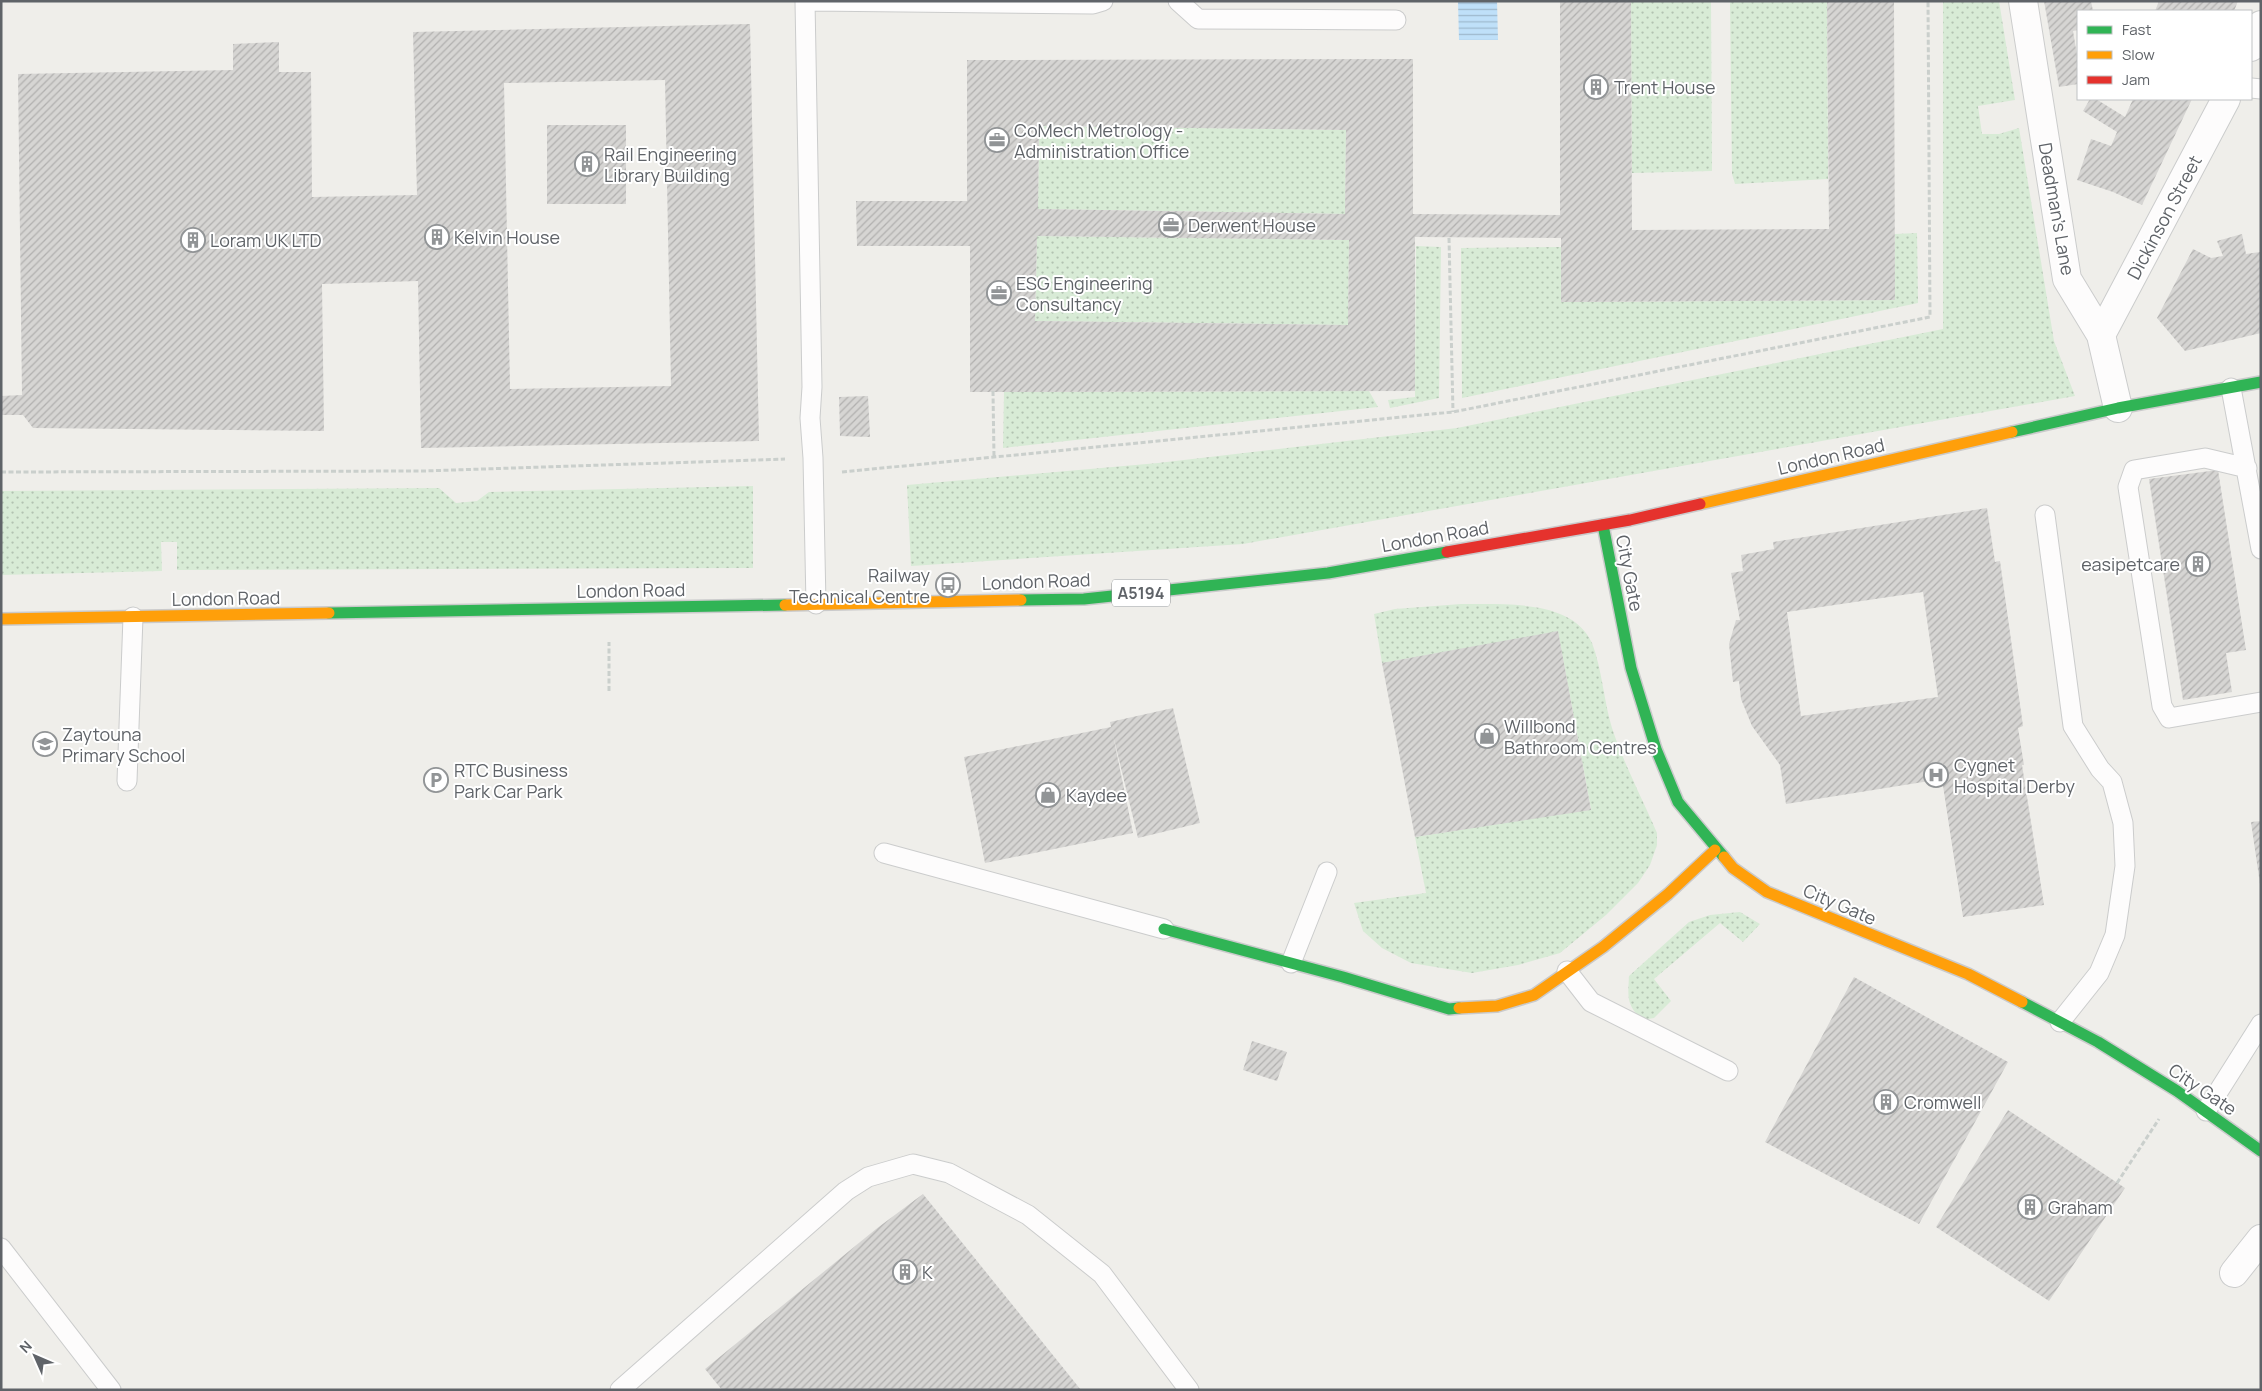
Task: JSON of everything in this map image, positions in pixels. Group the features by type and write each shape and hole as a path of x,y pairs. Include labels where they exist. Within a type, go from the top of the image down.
{"main road":[{"name":"London Road","path":"1,620 1084,599 1328,572 1603,525 2118,408 2261,382"},
{"name":"City Gate","path":"1603,525 1631,668 1656,748 1678,802 1715,850 1733,868 1767,892 1849,928 1968,974 2098,1042 2177,1091 2261,1151"},
{"path":"1164,929 1291,963 1449,1009 1497,1006 1534,994 1567,972 1610,941 1668,894 1715,850"}],"street":[{"name":"Deadman's Lane","path":"2023,1 2067,279 2101,335 2118,408"},
{"path":"2252,45 2261,25"},
{"name":"Dickinson Street","path":"2101,335 2225,100"},
{"path":"2234,1272 2261,1239"}],"lane":[{"path":"804,1 812,387 810,418 814,467 816,604"},
{"path":"811,1 1093,4 1103,1"},
{"path":"1178,1 1198,19 1396,20"},
{"path":"2231,388 2261,549"},
{"path":"2247,468 2205,458 2134,470 2128,486 2162,706 2169,718 2261,702"},
{"path":"2045,515 2073,726 2100,769 2112,782 2123,823 2125,866 2115,935 2099,973 2060,1022"},
{"path":"127,780 133,616"},
{"path":"884,853 1164,929"},
{"path":"1291,963 1327,872"},
{"path":"1567,972 1591,1002 1728,1071"},
{"path":"2206,1112 2261,1024"},
{"path":"620,1390 846,1191 868,1176 913,1164 949,1172 1028,1215 1102,1274 1189,1390"},
{"path":"1,1248 111,1390"}],"path":[{"path":"1,472 424,471 814,467 994,457 1453,412 1930,318 1928,1"},
{"path":"1449,238 1453,412"},
{"path":"993,391 994,457"},
{"path":"609,691 610,609"},
{"path":"2117,1183 2177,1091"}],"green space":[{"path":"1631,1 1711,1 1712,171 1632,173"},
{"path":"1730,1 1827,1 1828,179 1735,184 1732,174"},
{"path":"1943,1 1999,1 2015,100 1978,106 1982,134 1999,134 2019,128 2054,341 2075,396 1243,544 911,566 907,485 1158,463 1457,428 1943,329"},
{"path":"1039,126 1346,130 1345,214 1038,209"},
{"path":"1917,233 1918,303 1462,398 1461,248 1561,247 1562,302 1894,300 1895,234"},
{"path":"1037,236 1349,240 1348,325 1035,321"},
{"path":"1416,246 1441,247 1439,398 1390,408 1388,400 1415,397"},
{"path":"1369,391 1378,407 1003,448 1004,392"},
{"path":"753,486 753,568 177,570 177,542 161,542 162,571 1,575 1,491 439,488 456,503 477,501 489,492"},
{"path":"1461,604 1534,607 1553,611 1569,618 1582,628 1592,643 1595,653 1612,728 1627,767 1657,833 1657,845 1650,865 1638,883 1606,915 1560,953 1518,965 1472,973 1411,963 1382,948 1363,931 1354,903 1426,893 1415,837 1591,809 1558,632 1382,663 1374,614 1395,609"},
{"path":"1740,912 1760,924 1743,942 1720,923 1654,979 1671,1001 1654,1018 1642,1020 1633,1009 1629,1000 1629,976 1689,922 1710,915"}],"water":[{"path":"1458,1 1497,1 1498,40 1459,40"}],"building":[{"name":"Derwent House","path":"1560,1 1631,1 1632,230 1829,229 1827,1 1894,1 1895,300 1561,302 1561,238 1415,237 1415,391 970,392 970,246 857,246 856,201 967,201 967,60 1413,59 1413,214 1560,215","holes":["1039,126 1346,130 1345,214 1038,209","1037,236 1349,240 1348,325 1035,321"]},
{"path":"2044,1 2091,1 2093,10 2077,10 2077,30 2073,31 2077,55 2077,84 2059,87"},
{"path":"2159,1 2238,1 2234,10 2155,10"},
{"path":"750,24 759,441 421,448 418,281 322,284 324,431 33,428 23,415 1,415 1,396 22,395 18,74 233,70 233,44 279,42 279,72 311,72 312,197 417,195 413,32","holes":["665,80 671,386 510,389 504,83"]},
{"path":"2089,100 2098,100 2125,117 2133,100 2192,100 2142,205 2113,192 2077,180 2091,139 2111,146 2117,132 2083,111"},
{"name":"Rail Engineering Library Building","path":"547,125 626,125 626,204 547,204"},
{"path":"2242,234 2246,254 2260,252 2261,255 2261,333 2185,351 2157,318 2193,249 2211,258 2223,256 2217,241"},
{"path":"868,396 870,437 840,436 839,397"},
{"name":"easipetcare","path":"2218,470 2246,650 2226,653 2232,692 2183,700 2149,479"},
{"path":"1987,508 1995,562 2000,561 2023,726 2018,728 2024,765 2022,765 2044,905 1963,917 1942,779 1786,804 1780,765 1752,726 1741,699 1739,681 1733,682 1729,644 1736,620 1740,620 1731,573 1743,571 1741,555 1774,549 1773,542","holes":["1923,592 1938,697 1801,716 1787,612"]},
{"name":"Willbond Bathroom Centres","path":"1558,631 1591,810 1415,837 1382,663"},
{"name":"Kaydee","path":"1173,708 1200,823 1138,838 1113,735 1133,833 985,863 964,757 1111,727 1110,722"},
{"path":"2261,821 2261,884 2260,884 2251,822"},
{"name":"Cromwell","path":"1854,977 2008,1062 1919,1224 1765,1142"},
{"path":"1252,1041 1287,1052 1277,1081 1243,1070"},
{"name":"Graham","path":"2008,1110 2125,1188 2049,1301 1936,1227"},
{"name":"K","path":"923,1194 1081,1390 722,1390 705,1369 876,1229"}],"traffic: fast":[{"path":"2012,432 2118,408 2261,382"},
{"path":"1603,525 1631,668 1656,749 1678,802 1724,857"},
{"path":"1021,600 1084,599 1328,573 1447,552"},
{"path":"329,613 785,605"},
{"path":"1164,929 1343,977 1449,1009 1459,1008"},
{"path":"2022,1002 2098,1042 2177,1091 2261,1151"}],"traffic: slow":[{"path":"1700,504 2012,432"},
{"path":"785,605 1021,600"},
{"path":"1,619 329,613"},
{"path":"1459,1008 1497,1006 1534,995 1603,947 1668,894 1715,850"},
{"path":"1724,857 1733,868 1767,892 1968,974 2022,1002"}],"traffic: jam":[{"path":"1447,552 1630,520 1700,504"}],"place":[{"name":"Trent House","path":"1596,87"},
{"name":"CoMech Metrology - Administration Office","path":"997,140"},
{"name":"Rail Engineering Library Building","path":"587,164"},
{"name":"Derwent House","path":"1171,225"},
{"name":"Kelvin House","path":"437,237"},
{"name":"Loram UK LTD","path":"193,240"},
{"name":"ESG Engineering Consultancy","path":"999,293"},
{"name":"easipetcare","path":"2198,564"},
{"name":"Railway Technical Centre","path":"948,585"},
{"name":"Willbond Bathroom Centres","path":"1487,736"},
{"name":"Zaytouna Primary School","path":"45,744"},
{"name":"Cygnet Hospital Derby","path":"1936,775"},
{"name":"RTC Business Park Car Park","path":"436,780"},
{"name":"Kaydee","path":"1048,795"},
{"name":"Cromwell","path":"1886,1102"},
{"name":"Graham","path":"2030,1207"},
{"name":"K","path":"905,1272"}]}
